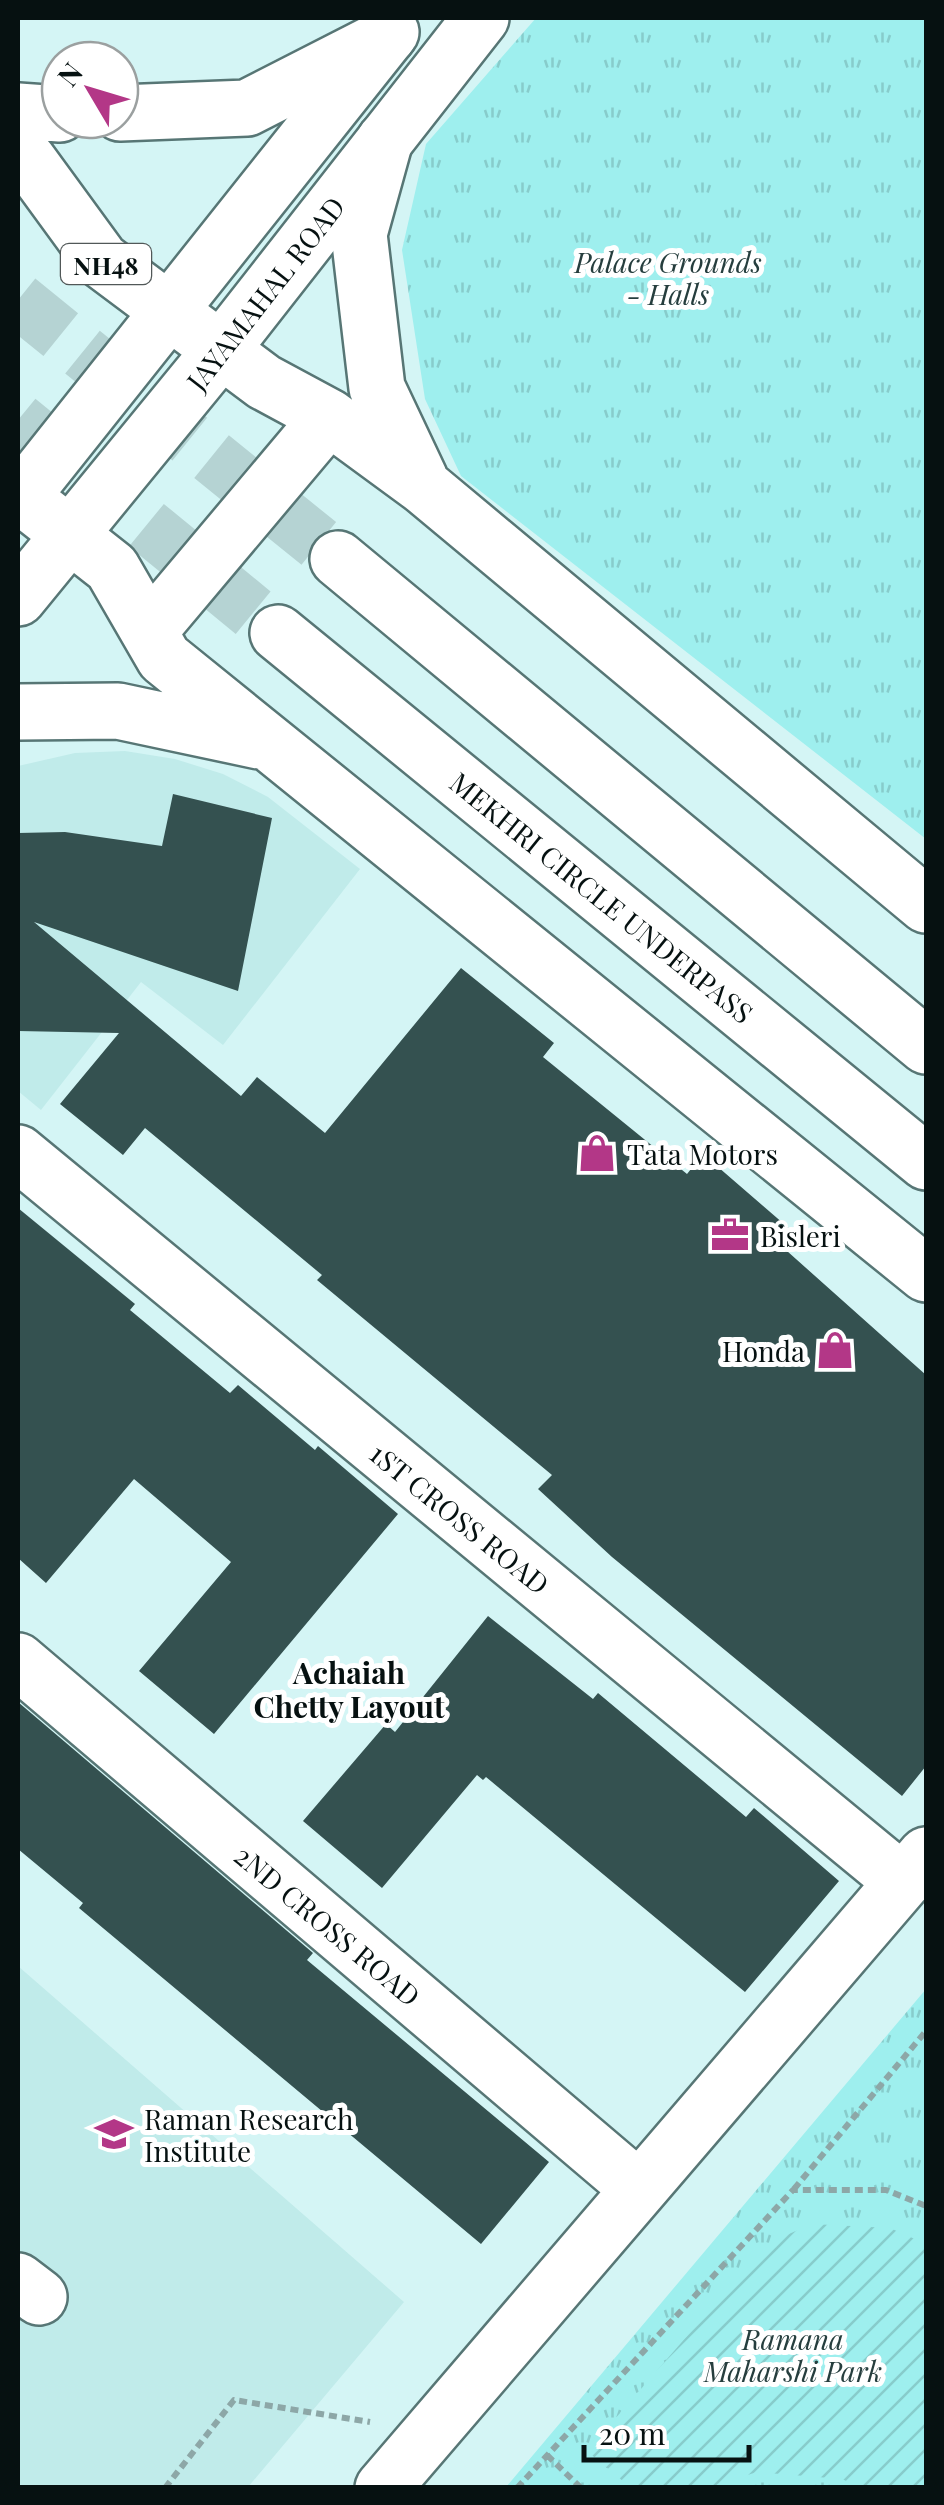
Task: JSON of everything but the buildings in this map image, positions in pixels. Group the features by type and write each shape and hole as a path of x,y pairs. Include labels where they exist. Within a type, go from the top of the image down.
{"main road":[{"name":"JAYAMAHAL ROAD","path":"45,566 221,350 481,18"},
{"path":"140,113 247,108 395,27"},
{"path":"395,27 18,497 45,566 112,568 164,658 926,1274"},
{"path":"385,140 359,234 376,388 423,486"},
{"name":"NH48","path":"18,152 28,160 101,260 221,350"},
{"path":"221,350 264,382 329,417 423,486 926,905"},
{"path":"148,631 329,417"},
{"path":"338,560 926,1046"},
{"name":"MEKHRI CIRCLE UNDERPASS","path":"278,633 926,1162"},
{"path":"18,712 118,711 272,744"},
{"name":"1ST CROSS ROAD","path":"18,1154 915,1868"},
{"name":"2ND CROSS ROAD","path":"18,1661 639,2189"},
{"path":"383,2488 915,1868"}],"path":[{"path":"517,2488 793,2190 926,2031"},
{"path":"793,2190 886,2190 926,2206"},
{"path":"165,2488 234,2400 431,2431"},
{"path":"547,2455 581,2488"}],"shaded area":[{"path":"125,751 175,759 223,774 268,797 360,869 223,1045 141,982 41,1110 18,1091 18,766 75,753"},
{"name":"Raman Research Institute","path":"18,1966 404,2302 248,2487 18,2487"}],"green space":[{"name":"Palace Grounds - Halls","path":"536,18 926,18 926,839 461,476 425,399 402,250 426,144"},
{"name":"Ramana Maharshi Park","path":"926,1989 926,2487 506,2487"},
{"name":"Ramana Maharshi Park","path":"812,2224 890,2228 926,2244 926,2487 859,2487 842,2479 757,2472 710,2487 630,2487 587,2451 768,2243"}],"tunnel":[{"path":"18,300 338,559"},
{"path":"18,420 278,633"}],"place":[{"name":"Tata Motors","path":"597,1153"},
{"name":"Bisleri","path":"730,1235"},
{"name":"Honda","path":"835,1350"},
{"name":"Raman Research Institute","path":"114,2134"}],"district":[{"name":"Achaiah Chetty Layout","path":"349,1689"}]}
